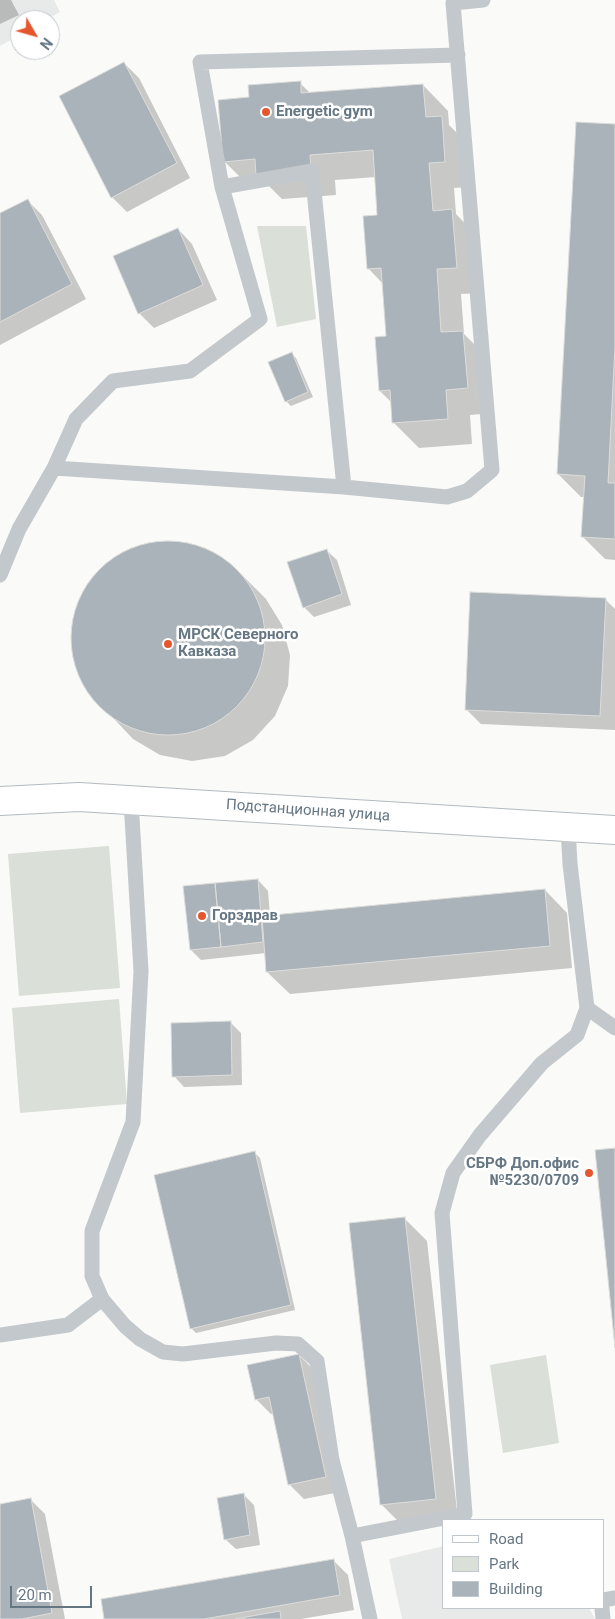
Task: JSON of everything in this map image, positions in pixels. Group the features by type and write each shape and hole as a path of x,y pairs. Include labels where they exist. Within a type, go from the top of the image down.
{"street":[{"name":"Подстанционная улица","path":"0,801 80,797 615,830"}],"lane":[{"path":"54,468 344,487 447,498 467,491 492,470 453,3 483,0"},
{"path":"0,575 19,529 54,468 76,419 113,381 190,371 260,319 222,186 200,62 458,55"},
{"path":"222,186 312,171 344,487"},
{"path":"131,800 141,970 133,1122 92,1230 92,1276 102,1298 125,1326 140,1339 163,1352 183,1354 276,1343 298,1344 317,1362 332,1460 352,1536 370,1619"},
{"path":"352,1536 466,1514 442,1213 453,1173 480,1135 542,1063 577,1034 587,1008 570,864 568,827"},
{"path":"587,1008 615,1028"},
{"path":"0,1335 68,1325 102,1298"}],"shaded area":[{"path":"0,0 54,0 59,10 10,10 10,40 0,46"},
{"path":"442,1546 442,1609 590,1609 595,1619 402,1619 389,1559"}],"green space":[{"path":"257,226 306,226 316,319 277,327"},
{"path":"109,846 120,988 19,996 8,854"},
{"path":"119,999 127,1104 20,1113 12,1008"},
{"path":"546,1355 559,1443 503,1453 490,1365"}],"building":[{"path":"124,62 177,163 111,198 59,96"},
{"path":"301,81 301,93 423,84 426,117 442,116 445,162 429,163 433,211 452,209 457,268 437,269 441,332 463,331 468,388 446,390 448,419 392,423 390,390 379,391 375,337 386,336 381,268 367,269 363,216 377,215 373,150 310,155 311,170 256,175 255,159 223,162 218,100 249,97 248,85"},
{"path":"576,122 615,124 615,346 608,483 615,483 615,539 581,537 585,476 557,474"},
{"path":"28,199 72,284 0,322 0,213"},
{"path":"178,228 203,285 138,314 113,256"},
{"path":"292,352 308,392 285,402 268,362"},
{"name":"МРСК Северного Кавказа","path":"158,541 178,541 214,552 237,569 249,584 258,601 265,628 265,648 258,675 249,692 237,707 222,719 205,728 178,735 158,735 122,724 106,713 93,700 82,684 75,666 71,648 71,628 82,592 93,576 106,563 122,552 140,545"},
{"path":"327,549 342,594 303,608 287,562"},
{"path":"470,592 606,598 600,716 465,710"},
{"path":"258,879 263,942 221,947 215,883"},
{"name":"Горздрав","path":"215,883 221,947 190,950 183,886"},
{"path":"545,889 550,946 266,972 262,916"},
{"path":"231,1021 232,1075 172,1077 171,1023"},
{"path":"615,1148 615,1348 595,1150"},
{"path":"255,1151 291,1305 190,1329 154,1175"},
{"path":"405,1217 436,1499 380,1505 349,1223"},
{"path":"299,1354 326,1477 288,1485 269,1397 255,1400 247,1365"},
{"path":"244,1493 250,1535 224,1540 217,1498"},
{"path":"31,1498 52,1613 22,1619 0,1619 0,1504"},
{"path":"334,1559 340,1595 204,1619 104,1619 101,1599"},
{"path":"280,1611 281,1619 235,1619"}],"place":[{"name":"Energetic gym","path":"266,112"},
{"name":"МРСК Северного Кавказа","path":"168,644"},
{"name":"Горздрав","path":"202,916"},
{"name":"СБРФ Доп.офис №5230/0709","path":"589,1173"}]}
